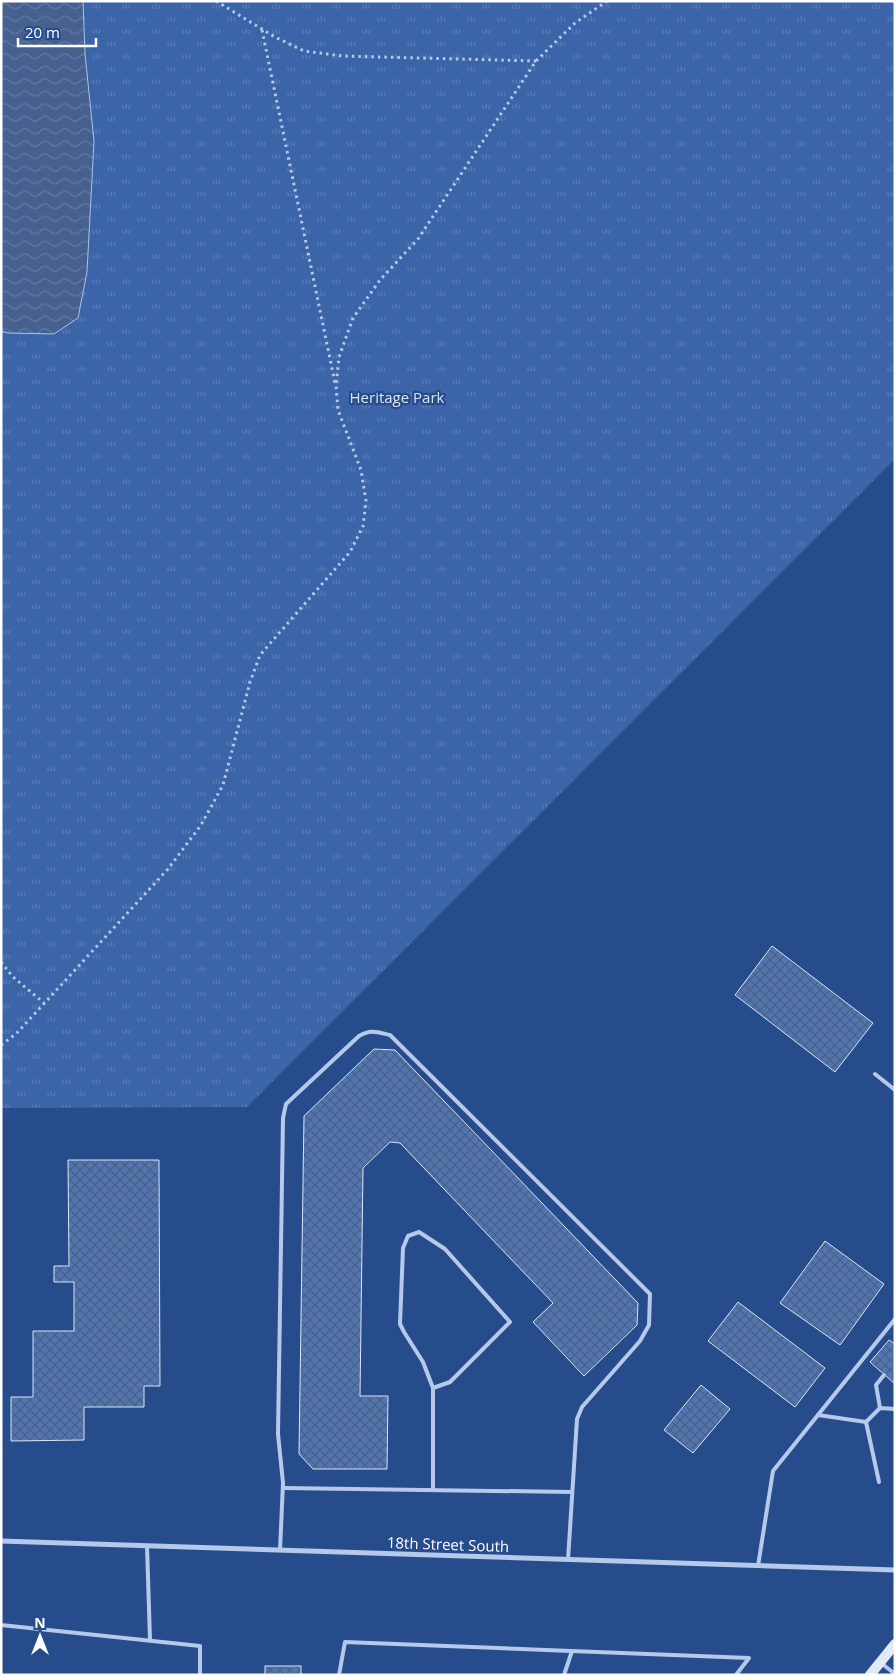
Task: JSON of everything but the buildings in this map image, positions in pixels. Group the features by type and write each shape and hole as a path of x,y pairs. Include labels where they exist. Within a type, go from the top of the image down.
{"main road":[{"path":"870,1675 895,1644"}],"street":[{"name":"18th Street South","path":"1,1541 895,1570"}],"lane":[{"path":"280,1550 283,1488 278,1434 283,1118 286,1104 300,1089 359,1036 367,1032 377,1032 390,1035 650,1294 649,1325 640,1341 582,1407 577,1419 568,1560"},
{"path":"875,1074 895,1090"},
{"path":"432,1490 433,1388 424,1362 400,1324 403,1248 408,1236 419,1232 445,1249 510,1322 450,1382 433,1388"},
{"path":"758,1566 773,1471 895,1319"},
{"path":"880,1408 876,1384 884,1375"},
{"path":"866,1422 880,1408 895,1408"},
{"path":"818,1415 866,1422"},
{"path":"866,1422 879,1482"},
{"path":"283,1488 572,1492"},
{"path":"147,1546 150,1640"},
{"path":"1,1626 200,1646 200,1675"},
{"path":"339,1675 345,1642 749,1658 736,1675"},
{"path":"564,1675 572,1651"},
{"path":"880,1662 895,1674"}],"path":[{"path":"216,1 262,30 304,51 343,56 536,61"},
{"path":"336,386 339,357 353,318 380,280 418,239 536,61 575,23 607,1"},
{"path":"1,1045 16,1034 168,869 201,825 223,785 250,682 260,655 350,552 363,526 366,501 361,470 338,410 336,386 262,30"},
{"path":"1,962 13,977 44,1004"}],"green space":[{"name":"Heritage Park","path":"1,1 895,1 894,460 247,1107 1,1108"}],"water":[{"path":"1,1 83,1 85,54 94,141 87,272 78,318 54,334 8,333 1,331"}]}
